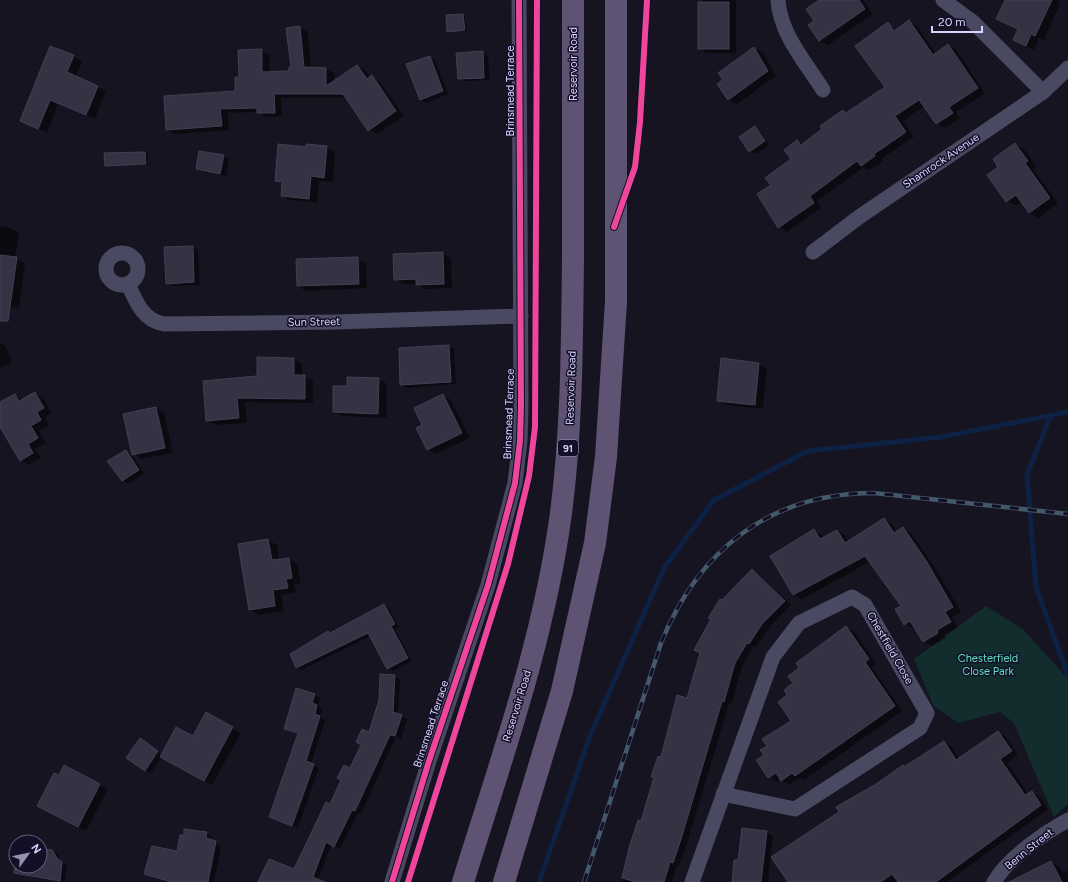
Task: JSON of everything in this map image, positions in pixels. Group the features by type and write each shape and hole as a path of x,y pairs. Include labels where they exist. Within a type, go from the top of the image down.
{"main road":[{"name":"Reservoir Road","path":"463,882 530,668 549,585 561,513 569,438 572,365 573,0"},
{"path":"504,878 562,691 594,543 606,457 616,301 616,0"}],"street":[{"name":"Brinsmead Terrace","path":"392,882 429,761 488,585 515,483 520,441 520,0"},
{"path":"778,0 779,13 788,34 823,90"},
{"path":"943,0 973,22 1043,92"},
{"name":"Shamrock Avenue","path":"813,252 859,217 1043,92 1068,68"},
{"name":"Sun Street","path":"128,284 146,316 154,322 164,324 336,322 521,316"},
{"name":"Chestfield Close","path":"692,882 723,794 772,657 799,623 852,597 865,605 927,712 920,728 795,809 723,794"},
{"name":"Benn Street","path":"994,882 1010,862 1040,837 1068,820"}],"green space":[{"name":"Chesterfield Close Park","path":"986,606 1023,629 1068,679 1068,804 1054,817 1014,723 1000,712 958,723 933,705 914,659"}],"building":[{"path":"819,0 859,0 865,9 819,41 808,25 814,21 806,9"},
{"path":"1005,0 1052,0 1035,36 1031,34 1026,46 1013,40 1018,29 996,19"},
{"path":"698,2 729,2 729,49 698,49"},
{"path":"463,14 465,30 447,32 446,15"},
{"path":"909,20 933,55 948,44 978,88 949,107 953,113 936,124 919,100 895,116 906,132 874,154 875,156 861,166 857,161 810,196 814,203 778,228 757,194 771,185 765,178 791,159 784,150 797,140 801,145 822,129 820,126 843,110 846,113 885,87 855,46 888,22 894,31"},
{"path":"300,26 304,67 326,68 326,86 357,65 367,79 372,75 396,111 368,131 343,94 274,94 275,113 257,113 257,108 220,109 222,126 166,130 164,96 235,91 235,77 239,77 238,50 262,49 262,72 289,71 289,67 291,67 286,28"},
{"path":"50,46 74,55 67,72 98,86 86,115 50,100 38,129 20,121"},
{"path":"754,47 768,71 728,100 717,84 723,80 718,73"},
{"path":"483,51 484,78 458,79 456,53"},
{"path":"430,56 443,91 420,100 406,64"},
{"path":"755,126 765,141 749,152 739,137"},
{"path":"1015,143 1028,161 1025,163 1050,198 1029,213 1016,195 1006,202 987,175 998,167 993,159"},
{"path":"278,144 306,147 306,144 327,146 324,178 311,176 309,199 281,196 282,182 275,181"},
{"path":"199,151 224,155 220,174 196,169"},
{"path":"145,152 146,164 105,166 104,153"},
{"path":"193,246 194,282 166,284 164,247"},
{"path":"443,252 444,284 416,285 416,279 394,280 393,254"},
{"path":"0,255 17,257 8,321 0,321"},
{"path":"358,257 359,284 297,286 296,259"},
{"path":"449,345 451,382 400,385 399,348"},
{"path":"257,357 294,358 294,375 305,375 305,399 237,398 239,418 206,421 203,381 257,376"},
{"path":"721,358 759,363 755,405 717,401"},
{"path":"347,377 379,378 378,414 333,412 333,386 347,386"},
{"path":"35,392 44,408 37,412 41,420 31,426 38,438 28,444 33,453 20,461 0,427 0,402 15,394 19,401"},
{"path":"443,394 462,433 427,450 416,428 422,425 414,408"},
{"path":"156,407 165,448 132,455 123,414"},
{"path":"126,450 139,470 122,481 107,461"},
{"path":"884,518 894,533 903,527 927,562 953,607 945,612 951,622 937,630 938,633 923,642 910,621 904,625 895,609 901,606 865,556 793,595 770,556 814,529 820,539 837,530 845,543"},
{"path":"268,539 272,560 289,558 292,578 286,579 288,588 273,590 275,606 249,610 238,544"},
{"path":"752,569 785,601 762,624 749,644 747,643 735,663 724,702 722,701 682,836 673,863 670,862 664,882 636,882 622,878 629,848 638,820 641,821 654,777 651,777 658,756 661,757 677,695 687,698 700,653 694,650 711,619 708,618 720,599 722,600"},
{"path":"384,604 395,624 391,626 408,658 387,669 368,633 296,668 290,654 328,631 330,633"},
{"path":"846,626 869,659 865,662 895,706 795,776 792,773 781,781 776,773 768,778 756,760 764,755 760,750 767,746 762,739 791,721 778,702 787,695 784,690 793,683 788,676 799,668 796,663"},
{"path":"380,674 395,675 393,712 402,715 395,736 390,735 355,811 352,810 334,847 326,842 313,877 325,882 258,882 269,859 294,869 326,802 330,804 341,780 337,778 344,765 350,768 361,745 356,742 362,729 369,732 379,700"},
{"path":"296,688 315,694 312,703 317,705 315,714 320,716 306,761 314,764 292,826 269,817 298,733 284,729"},
{"path":"206,712 233,727 204,781 160,757 176,727 193,736"},
{"path":"998,731 1012,751 1000,759 1025,795 1032,791 1041,805 936,882 898,882 892,874 881,882 788,882 771,857 839,812 836,807 876,784 903,765 904,767 944,741 956,760"},
{"path":"140,738 158,751 145,771 126,758"},
{"path":"64,765 100,784 78,827 37,806 54,773 59,775"},
{"path":"742,828 767,831 761,882 732,882 734,860 738,860"},
{"path":"184,829 207,832 206,838 216,841 208,882 172,882 144,874 152,846 177,851 180,835 184,835"},
{"path":"48,850 52,850 57,858 62,862 60,881 20,874 48,874"},
{"path":"1051,861 1062,882 1009,882"}],"waterway":[{"path":"539,882 590,736 664,568 714,500 808,451 941,437 1068,412"},
{"path":"1051,415 1027,475 1036,587 1068,676"}],"railway":[{"path":"584,882 661,643 677,610 696,580 718,554 743,533 771,516 803,503 837,496 874,493 1068,514"}],"cycle path":[{"path":"392,882 429,761 488,585 515,483 520,441 521,406 519,0"},
{"path":"408,882 508,564 529,476 535,427 537,0"},
{"path":"614,227 635,167 640,122 647,0"}]}
